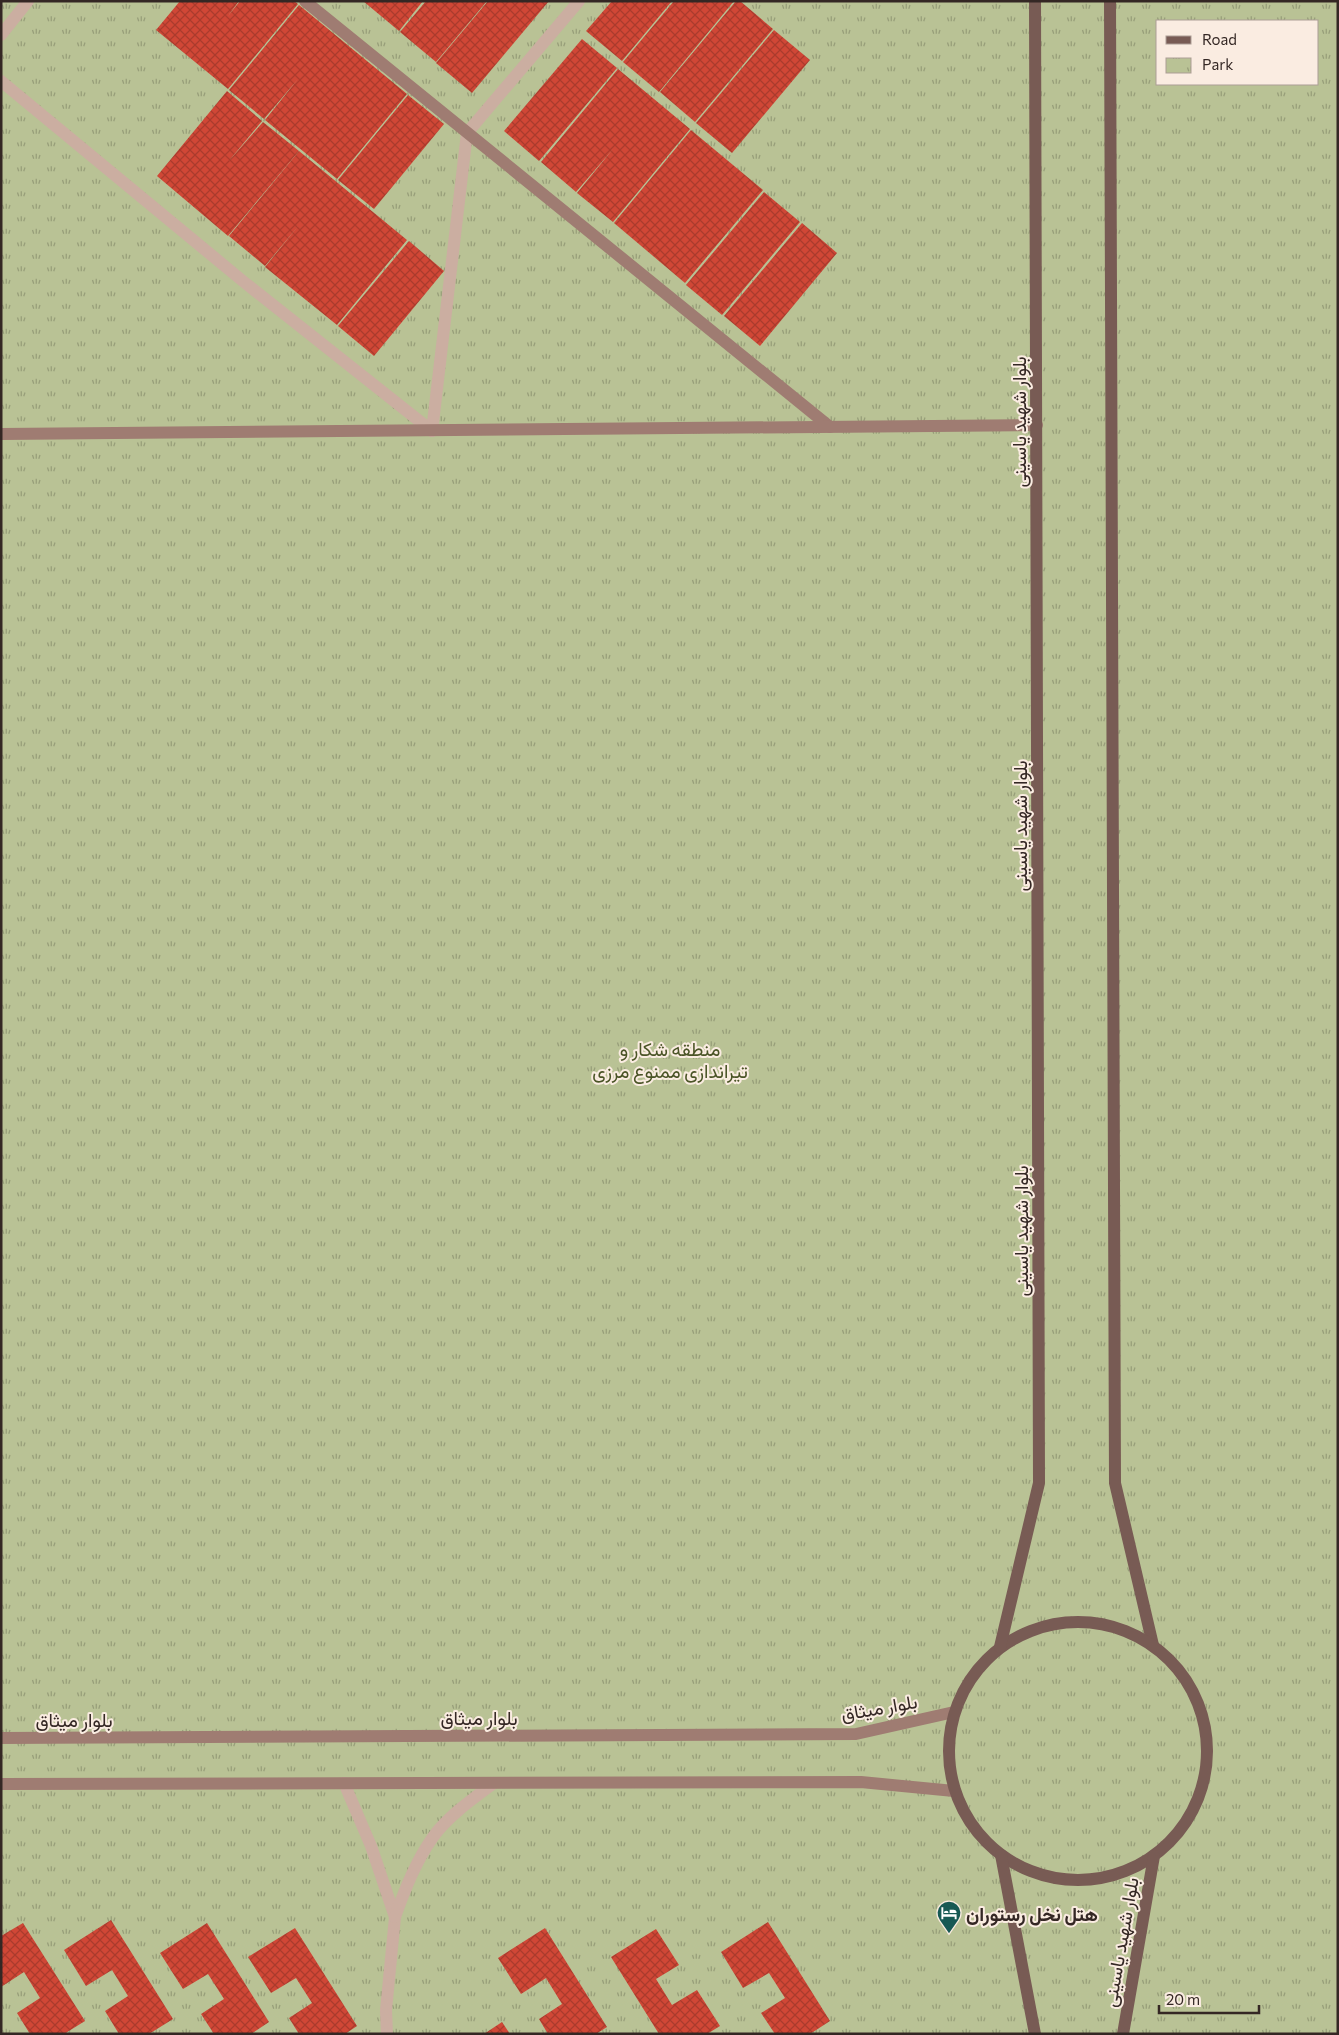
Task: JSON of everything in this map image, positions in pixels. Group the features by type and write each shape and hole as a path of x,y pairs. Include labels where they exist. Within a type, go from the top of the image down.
{"main road":[{"name":"بلوار شهید یاسینی","path":"1000,1647 1039,1483 1035,1"},
{"path":"1110,1 1115,1483 1153,1645"},
{"path":"1076,1621 1116,1627 1153,1645 1182,1674 1201,1710 1208,1750 1202,1791 1183,1828 1154,1856 1118,1875 1078,1881 1038,1874 1002,1855 973,1827 954,1791 948,1752 954,1712 972,1676 1000,1647 1036,1628 1076,1621"},
{"path":"1002,1855 1035,2034"},
{"name":"بلوار شهید یاسینی","path":"1123,2034 1154,1856"}],"street":[{"path":"1,35 28,1"},
{"path":"305,1 830,427"},
{"path":"432,431 467,133 579,1"},
{"path":"1,81 244,282 432,431"},
{"path":"1,434 1037,425"},
{"name":"بلوار میثاق","path":"1,1738 856,1734 954,1712"},
{"path":"1,1784 861,1782 954,1791"},
{"path":"344,1783 371,1846 395,1916"},
{"path":"387,2034 386,2010 395,1916 409,1879 434,1836 466,1804 494,1783"}],"green space":[{"name":"منطقه شکار و تیراندازی ممنوع مرزی","path":"1,1 1338,1 1338,2034 1,2034"}],"building":[{"path":"180,1 239,1 228,16 240,1 294,1 298,4 228,89 156,30"},
{"path":"363,1 423,1 399,31"},
{"path":"426,1 487,1 436,62 400,32"},
{"path":"488,1 549,1 472,93 436,63"},
{"path":"612,1 672,1 622,61 586,31"},
{"path":"674,1 734,1 659,92 623,62"},
{"path":"736,1 740,1 773,29 695,122 660,92"},
{"path":"299,5 407,94 337,179 265,120 298,79 264,119 229,90"},
{"path":"774,30 810,60 732,153 696,123"},
{"path":"582,39 617,68 539,161 504,131"},
{"path":"618,69 690,129 613,222 577,193 613,149 576,192 541,162"},
{"path":"227,91 262,121 228,162 263,122 299,151 228,236 157,176"},
{"path":"408,95 444,124 374,209 338,180"},
{"path":"691,130 763,190 685,283 614,223"},
{"path":"299,151 407,240 337,325 265,267 299,225 265,266 229,236"},
{"path":"764,192 800,222 722,315 686,285"},
{"path":"802,223 837,253 760,346 724,316"},
{"path":"409,241 444,271 374,356 338,326"},
{"path":"111,1920 173,2019 149,2034 119,2034 105,2011 128,1996 112,1970 86,1986 64,1950"},
{"path":"768,1922 830,2021 810,2034 775,2034 761,2013 785,1998 769,1973 743,1988 721,1952"},
{"path":"23,1923 85,2021 64,2034 30,2034 17,2013 40,1998 24,1972 1,1987 1,1936"},
{"path":"207,1923 269,2022 251,2034 214,2034 201,2014 224,1999 208,1974 183,1989 160,1953"},
{"path":"295,1928 357,2026 345,2034 299,2034 289,2018 312,2003 296,1978 271,1993 248,1957"},
{"path":"545,1928 607,2027 596,2034 548,2034 539,2019 562,2004 546,1978 521,1994 498,1958"},
{"path":"656,1929 679,1965 656,1979 672,2005 697,1990 720,2026 707,2034 659,2034 611,1957"},
{"path":"502,2022 510,2034 484,2034"}],"place":[{"name":"هتل نخل رستوران","path":"949,1934"}]}
